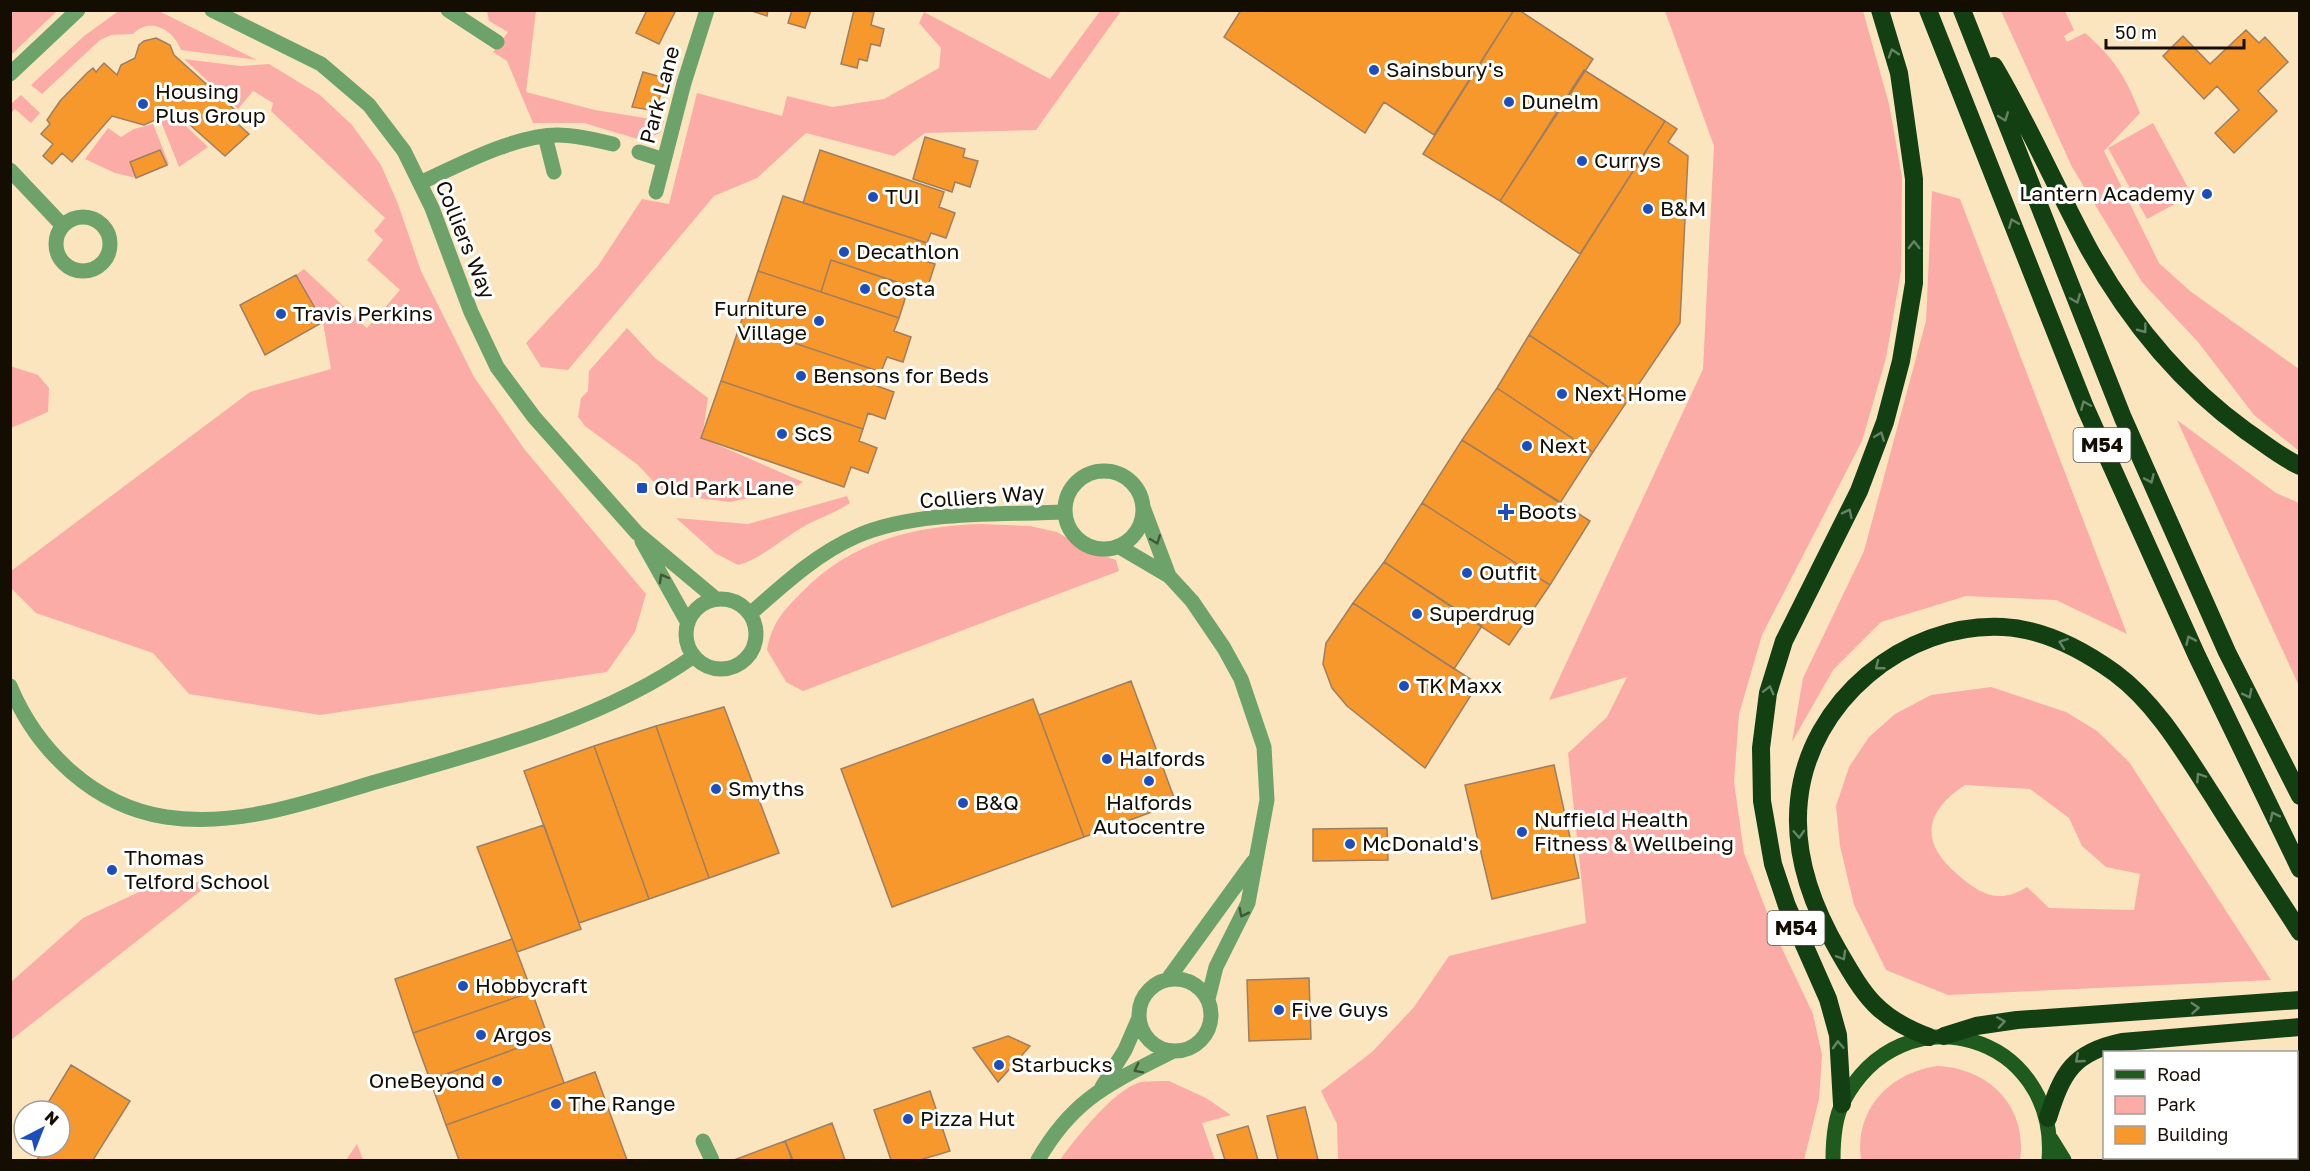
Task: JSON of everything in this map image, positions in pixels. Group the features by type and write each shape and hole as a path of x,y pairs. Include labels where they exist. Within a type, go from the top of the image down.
{"highway":[{"name":"M54","path":"1842,1104 1838,1035 1828,999 1786,906 1773,864 1762,801 1761,748 1768,693 1784,641 1859,491 1885,422 1903,350 1914,282 1914,179 1899,73 1880,10"},
{"name":"M54","path":"1928,10 2085,407 2198,656 2300,869"},
{"name":"M54","path":"1965,17 2012,96 2089,248 2116,294 2151,340 2211,405 2300,466"},
{"name":"M54","path":"1965,17 2123,418 2227,652 2300,796"},
{"name":"M54","path":"1936,1037 1906,1029 1885,1016 1853,976 1823,925 1808,884 1798,838 1799,799 1807,764 1828,717 1851,689 1882,662 1902,650 1931,639 1957,632 2002,627 2039,634 2075,648 2116,674 2142,697 2182,748 2300,932"},
{"path":"1936,1037 1976,1026 2017,1020 2299,1000"},
{"path":"2048,1118 2065,1074 2079,1057 2097,1047 2122,1042 2300,1028"}],"main road":[{"path":"1833,1161 1834,1134 1842,1104 1859,1078 1886,1053 1906,1042 1936,1037 1968,1038 2005,1056 2025,1077 2048,1118 2051,1139 2049,1161"},
{"path":"2051,1139 2064,1161"}],"street":[{"path":"10,74 78,10"},
{"path":"448,10 472,17 497,42"},
{"name":"Park Lane","path":"656,192 707,10"},
{"name":"Colliers Way","path":"218,12 321,64 369,105 404,151 432,207 471,312 497,367 534,417 638,533 716,599 735,602 750,614 817,558 858,536 940,517 1065,512"},
{"path":"420,183 520,141 545,136 573,136 613,144"},
{"path":"545,136 554,172"},
{"path":"639,153 664,160"},
{"path":"10,170 20,179 16,183 63,226"},
{"name":"Colliers Way","path":"1038,1161 1049,1140 1071,1113 1102,1087 1173,1051 1195,1045 1208,1031 1211,1013 1208,999 1216,967 1248,903 1267,800 1264,747 1241,680 1224,648 1192,602 1169,576 1118,546 1100,548 1083,543 1074,535 1065,512 1071,489 1079,479 1102,471 1116,473 1128,479 1135,486 1169,576"},
{"path":"1118,546 1129,539 1137,529 1142,517 1142,505"},
{"name":"Colliers Way","path":"638,533 688,623 687,640 694,656"},
{"path":"688,623 698,608 716,599"},
{"path":"10,686 21,712 45,747 78,779 121,804 164,817 210,821 273,811 473,754 586,714 673,671 694,656 712,668 734,667 751,654 757,634 750,614"},
{"name":"Colliers Way","path":"1102,1087 1125,1050 1138,1020 1144,995 1150,987 1168,979 1257,857"},
{"path":"1168,979 1191,982 1208,999"},
{"path":"1138,1020 1147,1038 1163,1050 1173,1051"},
{"path":"703,1141 712,1161"}],"green space":[{"path":"11,10 57,10 57,11 11,55"},
{"path":"120,10 159,11 257,60 181,50 167,31 147,26 133,34 111,35 100,40 42,94 31,85 84,36"},
{"path":"487,11 536,11 526,92 595,110 664,121 660,133 641,140 584,123 533,123 507,61 493,52 508,32 489,21"},
{"path":"1100,11 1121,11 1036,130 925,133 894,156 806,133 757,178 714,196 568,370 541,367 526,343 598,266 642,199 669,204 697,93 782,116 787,96 832,107 884,99 939,68 941,48 919,23 924,12 1050,79"},
{"path":"1665,11 1863,11 1889,104 1902,177 1901,271 1886,358 1862,441 1762,635 1739,714 1734,782 1744,853 1777,938 1813,1014 1822,1055 1819,1099 1804,1160 1338,1160 1337,1124 1321,1091 1372,1052 1414,1007 1449,956 1586,923 1568,753 1607,717 1627,677 1549,700 1703,369 1714,146"},
{"path":"2001,11 2065,11 2074,30 2064,36 2067,42 2085,33 2104,51 2118,69 2140,113 2104,151 2159,263 2190,291 2299,369 2299,451 2254,415 2198,342 2142,282 2072,167"},
{"path":"184,59 240,66 269,64 320,95 352,125 381,165 398,204 421,271 474,377 525,450 646,594 635,632 607,672 320,715 189,694 153,653 36,613 11,588 11,571 250,392 331,369 323,322 296,275 304,269 367,328 400,290 367,260 383,240 374,231 385,218 271,111 273,103 253,91 238,109"},
{"path":"21,95 40,113 31,123 15,109 11,113 11,104"},
{"path":"170,111 208,147 179,167 160,119"},
{"path":"2153,123 2192,195 2147,219 2108,148"},
{"path":"153,124 169,164 167,165 160,150 130,162 136,178 115,173 85,159 108,128 121,137 134,129"},
{"path":"1932,191 1960,199 2127,634 2056,600 1966,596 1881,622 1833,670 1792,742 1803,678 1864,551 1926,321"},
{"path":"627,328 655,358 708,398 702,438 803,482 793,488 730,502 665,494 638,465 585,426 578,417 581,398 588,391 589,371"},
{"path":"10,366 38,375 49,388 48,412 11,428"},
{"path":"2177,420 2276,493 2299,503 2299,686"},
{"path":"847,496 850,503 808,524 765,552 738,565 715,553 676,518 748,524"},
{"path":"981,524 1030,526 1057,532 1087,550 1116,560 1119,571 803,691 786,682 767,650 769,641 775,625 784,612 821,575 862,549 884,540 931,528"},
{"path":"1991,687 2066,712 2097,731 2129,762 2271,980 1948,995 1886,970 1854,905 1840,846 1836,806 1849,767 1869,737 1895,714 1931,695","holes":["1965,785 2030,789 2069,818 2082,846 2106,867 2140,874 2134,910 2049,908 2027,887 2007,895 1990,895 1974,887 1945,862 1932,839 1932,827 1935,816 1952,795"]},
{"path":"213,881 11,1040 11,982 83,918 152,886"},
{"path":"1937,1066 1956,1068 1973,1074 2001,1094 2011,1107 2018,1123 2021,1141 2020,1160 1861,1160 1860,1142 1863,1125 1878,1097 1904,1077"},
{"path":"1169,1081 1206,1098 1231,1115 1202,1123 1215,1160 1060,1160 1096,1115 1119,1094 1141,1082"},
{"path":"357,1144 363,1160 346,1160"}],"building":[{"path":"647,10 676,10 659,44 636,33"},
{"path":"749,10 768,10 767,16"},
{"path":"792,10 811,10 805,28 788,23"},
{"path":"854,10 874,12 871,25 884,29 880,46 871,44 867,61 859,59 857,68 841,64"},
{"name":"Sainsbury's","path":"1241,10 1514,10 1434,135 1384,102 1365,133 1224,37"},
{"name":"Dunelm","path":"1514,10 1519,10 1593,59 1500,201 1423,154"},
{"path":"2246,30 2259,43 2265,37 2288,62 2258,91 2277,111 2234,153 2215,133 2239,110 2217,86 2204,99 2163,56 2183,36 2210,64"},
{"name":"Housing Plus Group","path":"156,38 170,45 174,55 244,118 238,124 249,134 225,156 171,108 164,116 144,125 112,116 72,162 62,153 52,164 43,156 53,144 41,134 50,124 47,120 60,101 93,68 96,72 104,63 117,75 121,65 135,58 139,45"},
{"name":"Currys","path":"1584,70 1665,121 1580,254 1500,201"},
{"path":"643,72 665,78 656,111 632,107"},
{"name":"B&M","path":"1665,121 1677,129 1668,142 1688,156 1680,323 1628,400 1529,335"},
{"path":"925,137 965,149 963,157 978,161 970,187 955,182 952,192 913,179"},
{"path":"160,150 167,165 136,178 130,162"},
{"name":"TUI","path":"820,150 944,192 939,207 955,213 946,238 931,233 927,243 803,203"},
{"name":"Decathlon","path":"783,196 927,243 921,260 935,264 926,292 831,260 821,292 758,271"},
{"name":"Costa","path":"831,260 909,286 899,318 821,292"},
{"name":"Furniture Village","path":"758,271 899,318 894,331 911,337 903,362 887,357 881,372 740,325"},
{"name":"Travis Perkins","path":"296,275 323,322 265,355 240,305"},
{"name":"Bensons for Beds","path":"740,325 881,372 877,386 894,392 885,419 868,413 863,429 721,381"},
{"name":"Next Home","path":"1529,335 1628,400 1593,452 1497,388"},
{"name":"ScS","path":"721,381 863,429 859,441 877,448 868,473 851,467 844,487 701,438"},
{"name":"Next","path":"1497,388 1593,452 1560,503 1462,440"},
{"name":"Boots","path":"1462,440 1590,521 1550,585 1422,503"},
{"name":"Outfit","path":"1422,503 1550,585 1509,645 1384,562"},
{"name":"Superdrug","path":"1384,562 1482,626 1454,669 1353,603"},
{"name":"TK Maxx","path":"1353,603 1478,684 1425,768 1347,706 1332,688 1323,664 1326,643"},
{"name":"Halfords","path":"1131,681 1176,803 1084,837 1039,715"},
{"name":"B&Q","path":"1033,699 1084,837 892,907 841,769"},
{"name":"Smyths","path":"724,707 779,853 709,878 656,726"},
{"path":"656,726 709,878 649,899 594,746"},
{"path":"594,746 649,899 579,923 524,771"},
{"name":"Nuffield Health Fitness & Wellbeing","path":"1554,765 1579,878 1492,899 1465,785"},
{"path":"544,825 581,929 517,952 477,847"},
{"name":"McDonald's","path":"1387,828 1388,860 1313,861 1313,829"},
{"name":"Hobbycraft","path":"512,939 532,992 413,1033 395,979"},
{"name":"Five Guys","path":"1309,978 1311,1039 1249,1041 1247,980"},
{"name":"Argos","path":"532,992 548,1037 430,1080 413,1033"},
{"name":"Starbucks","path":"1008,1036 1030,1046 998,1082 973,1048"},
{"name":"OneBeyond","path":"548,1037 564,1083 446,1125 430,1080"},
{"path":"71,1065 130,1101 93,1160 37,1160 72,1159 72,1099 50,1099"},
{"name":"The Range","path":"595,1072 627,1160 459,1160 446,1125"},
{"name":"Pizza Hut","path":"930,1091 950,1151 920,1160 891,1160 874,1110"},
{"path":"1305,1107 1318,1160 1278,1160 1267,1116"},
{"path":"832,1123 845,1160 793,1160 785,1141"},
{"path":"1248,1126 1258,1160 1225,1160 1217,1135"},
{"path":"785,1141 792,1160 734,1160"},
{"path":"2140,1159 2226,1160 2143,1160"}],"place":[{"name":"Sainsbury's","path":"1374,70"},
{"name":"Dunelm","path":"1509,102"},
{"name":"Housing Plus Group","path":"143,104"},
{"name":"Currys","path":"1582,161"},
{"name":"Lantern Academy","path":"2207,194"},
{"name":"TUI","path":"873,197"},
{"name":"B&M","path":"1648,209"},
{"name":"Decathlon","path":"844,252"},
{"name":"Costa","path":"865,289"},
{"name":"Travis Perkins","path":"281,314"},
{"name":"Furniture Village","path":"819,321"},
{"name":"Bensons for Beds","path":"801,376"},
{"name":"Next Home","path":"1562,394"},
{"name":"ScS","path":"782,434"},
{"name":"Next","path":"1527,446"},
{"name":"Old Park Lane","path":"642,488"},
{"name":"Boots","path":"1506,512"},
{"name":"Outfit","path":"1467,573"},
{"name":"Superdrug","path":"1417,614"},
{"name":"TK Maxx","path":"1404,686"},
{"name":"Halfords","path":"1107,759"},
{"name":"Halfords Autocentre","path":"1149,781"},
{"name":"Smyths","path":"716,789"},
{"name":"B&Q","path":"963,803"},
{"name":"Nuffield Health Fitness & Wellbeing","path":"1522,832"},
{"name":"McDonald's","path":"1350,844"},
{"name":"Thomas Telford School","path":"112,870"},
{"name":"Hobbycraft","path":"463,986"},
{"name":"Five Guys","path":"1279,1010"},
{"name":"Argos","path":"481,1035"},
{"name":"Starbucks","path":"999,1065"},
{"name":"OneBeyond","path":"497,1081"},
{"name":"The Range","path":"556,1104"},
{"name":"Pizza Hut","path":"908,1119"}]}
